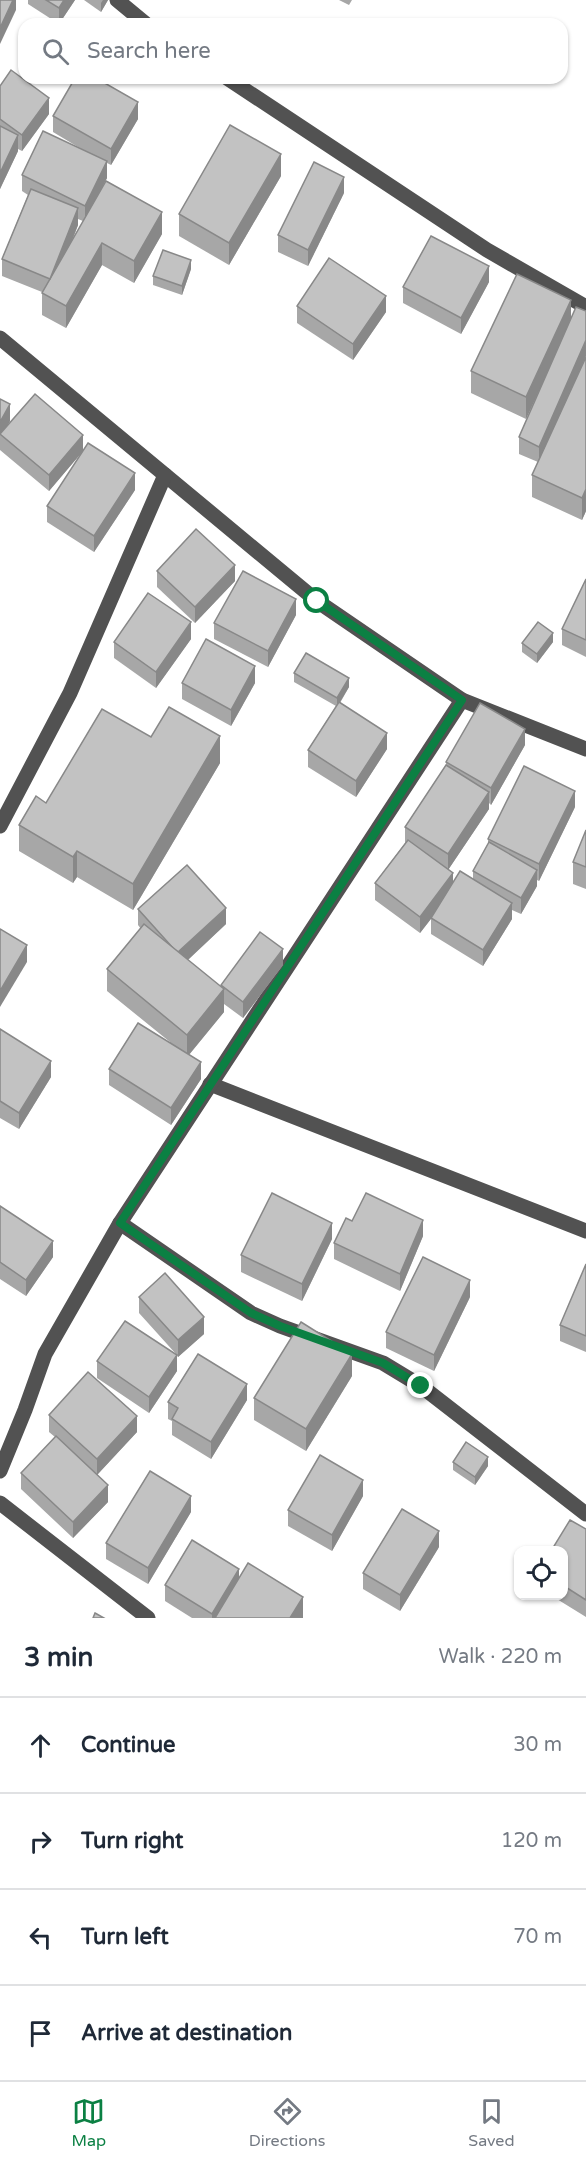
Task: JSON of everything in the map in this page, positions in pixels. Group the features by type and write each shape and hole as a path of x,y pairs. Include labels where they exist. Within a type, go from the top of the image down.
{"street":[{"path":"117,0 139,18"},
{"path":"236,84 487,250 586,307"},
{"path":"0,338 317,601 462,700 586,749"},
{"path":"0,826 70,693 165,476"},
{"path":"0,1471 45,1354 120,1223 462,700"},
{"path":"210,1084 586,1231"},
{"path":"120,1223 251,1313 280,1326 383,1363 421,1386 586,1514"},
{"path":"0,1503 148,1618"}],"building":[{"path":"0,0 13,0 0,28"},
{"path":"46,0 64,0 59,8"},
{"path":"11,70 18,75 18,84 30,84 49,98 22,135 0,119 0,86"},
{"path":"72,84 106,84 138,102 111,149 53,116"},
{"path":"230,125 281,154 229,243 179,214"},
{"path":"0,126 18,135 0,173"},
{"path":"43,131 107,161 85,206 22,175"},
{"path":"314,162 344,177 308,250 278,235"},
{"path":"106,181 162,212 134,261 102,243 66,306 42,293"},
{"path":"31,189 78,208 50,279 2,259"},
{"path":"431,236 489,266 461,318 403,287"},
{"path":"163,250 191,260 182,286 153,276"},
{"path":"329,258 386,296 353,344 297,306"},
{"path":"517,274 571,300 526,397 471,371"},
{"path":"576,307 586,311 586,340 539,447 519,437"},
{"path":"586,357 586,489 582,498 532,475"},
{"path":"35,394 83,435 49,475 0,434"},
{"path":"0,399 10,404 0,422"},
{"path":"88,443 135,473 94,536 47,506"},
{"path":"196,529 235,565 195,607 157,571"},
{"path":"243,571 296,599 268,651 214,623"},
{"path":"586,579 586,640 562,629"},
{"path":"148,593 191,622 156,672 114,642"},
{"path":"538,622 553,633 537,654 522,643"},
{"path":"206,639 255,666 231,710 182,683"},
{"path":"306,653 349,678 337,698 294,673"},
{"path":"339,702 387,733 356,781 308,750"},
{"path":"480,703 525,729 491,788 446,762"},
{"path":"169,707 220,736 133,884 77,851 73,857 19,825 36,796 46,803 102,709 151,737"},
{"path":"446,765 489,792 448,854 405,827"},
{"path":"524,766 575,791 539,864 488,839"},
{"path":"586,830 586,867 573,862"},
{"path":"408,840 453,873 420,917 375,883"},
{"path":"489,842 537,870 521,898 473,871"},
{"path":"187,865 226,908 178,952 138,909"},
{"path":"460,871 512,903 483,950 431,918"},
{"path":"144,924 224,989 187,1035 107,969"},
{"path":"0,929 27,945 0,991"},
{"path":"260,932 283,949 243,1002 221,985"},
{"path":"138,1023 201,1062 171,1108 109,1069"},
{"path":"0,1029 51,1061 19,1113 0,1101"},
{"path":"272,1193 332,1223 302,1284 241,1255"},
{"path":"366,1193 423,1220 400,1274 334,1243 346,1218 352,1221"},
{"path":"0,1206 53,1241 26,1280 0,1262"},
{"path":"423,1257 470,1280 434,1355 386,1332"},
{"path":"586,1264 586,1336 560,1325"},
{"path":"165,1273 204,1317 178,1340 139,1297"},
{"path":"125,1321 177,1355 149,1397 97,1361"},
{"path":"301,1322 352,1354 306,1429 254,1398"},
{"path":"198,1354 247,1384 211,1442 172,1419 178,1408 168,1402"},
{"path":"88,1372 137,1416 97,1459 49,1415"},
{"path":"56,1436 108,1485 73,1522 21,1473"},
{"path":"466,1442 488,1457 475,1477 453,1462"},
{"path":"320,1455 363,1480 332,1535 288,1510"},
{"path":"150,1471 191,1496 148,1568 106,1543"},
{"path":"402,1509 439,1531 400,1595 363,1573"},
{"path":"570,1520 586,1529 586,1600 568,1589 568,1546 554,1546"},
{"path":"192,1540 239,1569 212,1614 165,1585"},
{"path":"248,1563 303,1597 290,1618 215,1618"},
{"path":"95,1613 104,1618 93,1618"}],"route":[{"path":"317,601 462,700 120,1223 251,1313 280,1326 383,1363 421,1386"}]}
